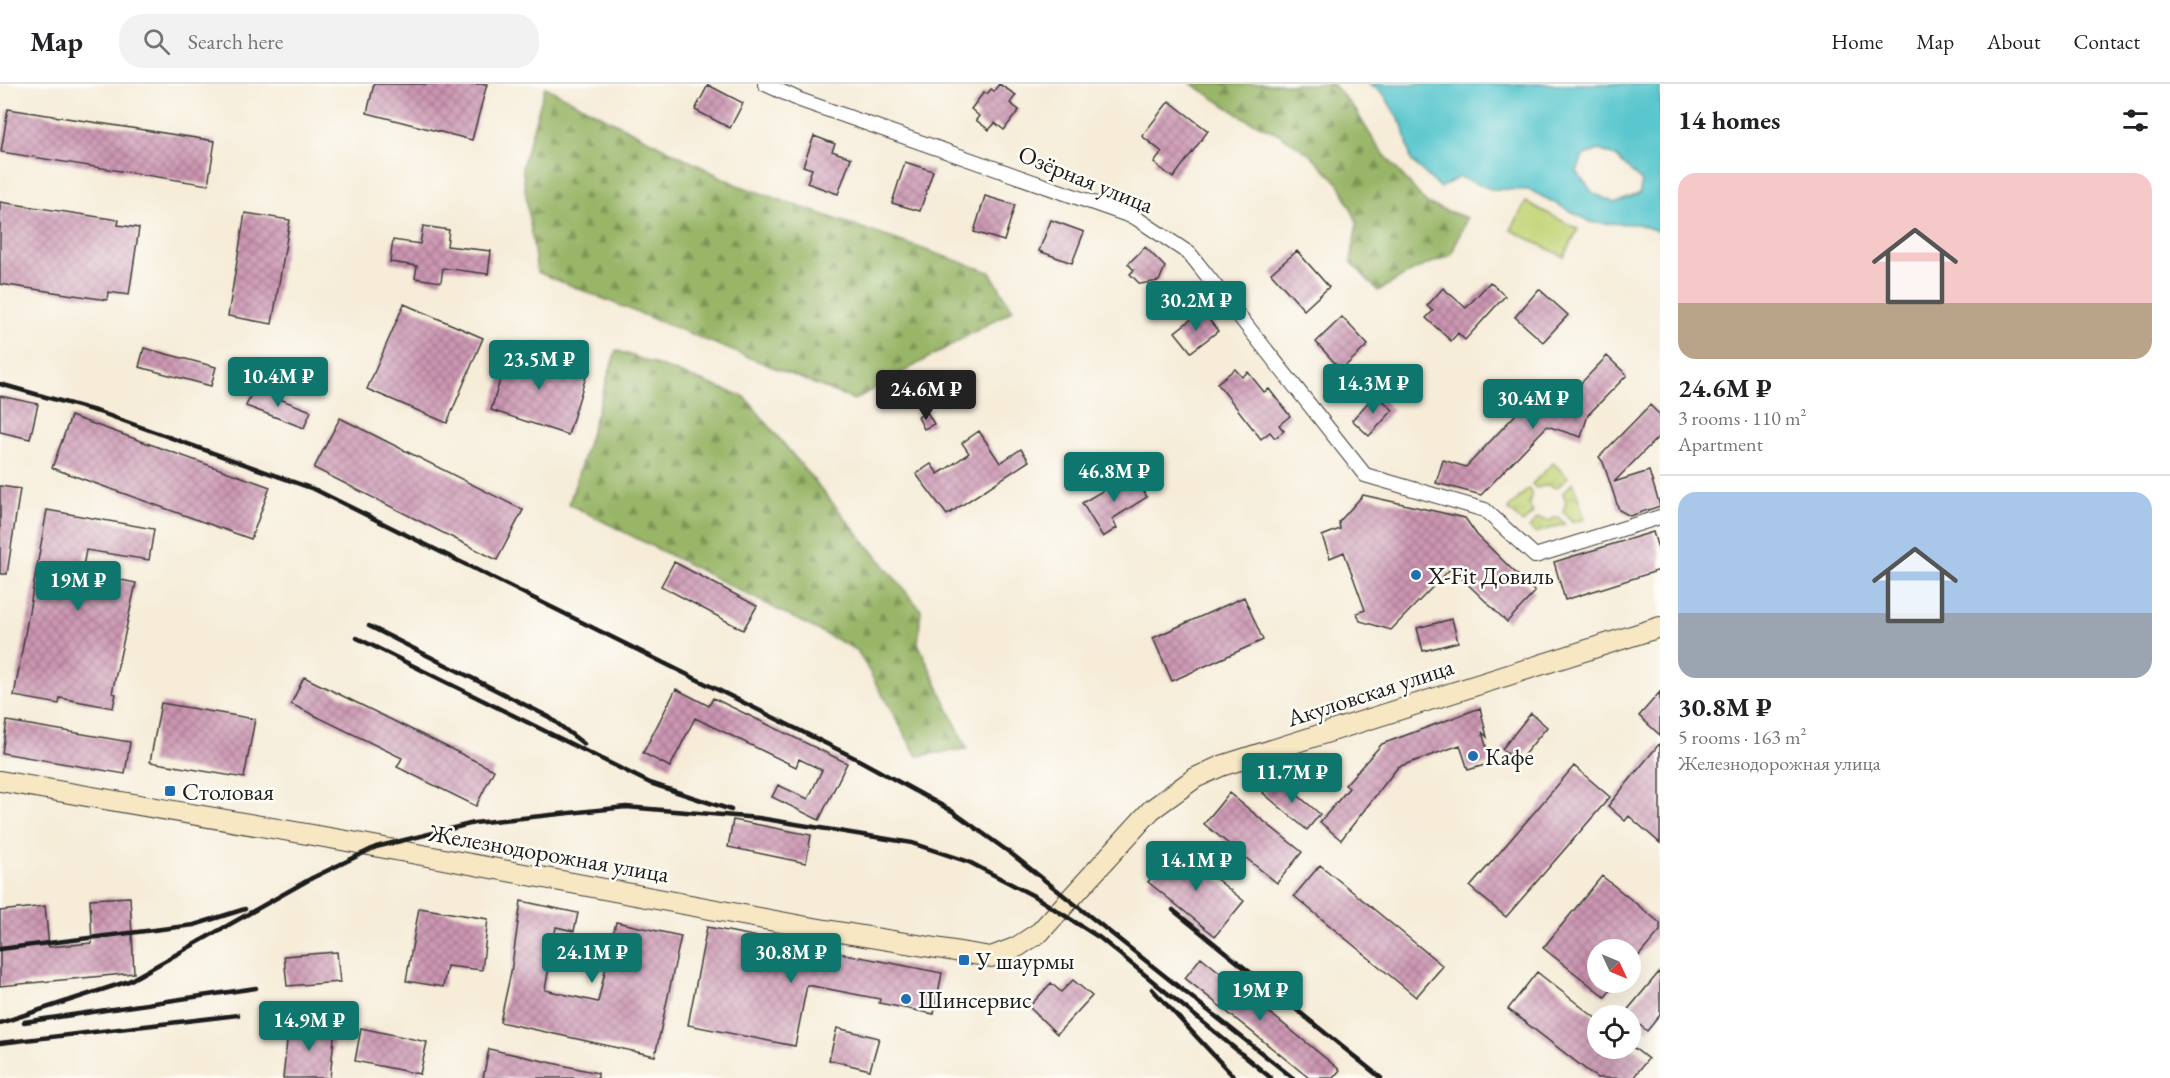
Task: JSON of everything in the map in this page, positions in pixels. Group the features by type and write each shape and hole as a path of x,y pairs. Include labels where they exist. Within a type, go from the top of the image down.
{"street":[{"name":"Озёрная улица","path":"765,84 800,100 1136,218 1190,254 1365,475 1485,510 1535,556 1660,517"},
{"name":"Акуловская улица","path":"1071,901 1151,810 1195,778 1221,766 1660,627"},
{"name":"Железнодорожная улица","path":"0,781 970,955 992,957 1017,947 1040,932 1071,901"}],"green space":[{"path":"1192,84 1333,84 1356,111 1377,146 1427,204 1467,218 1451,255 1414,270 1378,291 1351,262 1357,222 1340,185 1312,156 1279,134 1244,118"},
{"path":"545,87 737,185 990,272 1013,310 854,400 537,272 522,167"},
{"path":"1526,202 1578,229 1564,257 1511,230"},
{"path":"616,350 745,397 921,610 918,643 967,749 917,756 857,650 569,504"},
{"path":"1553,463 1568,477 1557,488 1547,485 1537,488 1532,484"},
{"path":"1573,482 1585,519 1573,522 1563,512 1566,502 1563,493"},
{"path":"1528,489 1532,493 1529,503 1533,513 1523,523 1508,509"},
{"path":"1558,517 1565,524 1535,533 1529,528 1538,518 1548,521"}],"water":[{"path":"1369,84 1660,84 1660,232 1638,224 1593,223 1530,190 1491,189 1459,177 1440,188 1411,160 1404,128 1383,93","holes":["1599,150 1615,156 1642,182 1639,194 1615,203 1593,193 1577,172 1583,156"]}],"building":[{"path":"374,84 487,84 472,140 367,113"},
{"path":"999,84 1016,95 1010,103 1019,110 1004,130 995,123 989,130 976,120 979,116 971,109 984,92 987,94 991,89 994,91"},
{"path":"708,85 743,103 730,128 695,110"},
{"path":"1169,101 1208,131 1173,178 1154,163 1162,152 1142,136"},
{"path":"8,109 215,141 208,185 1,152"},
{"path":"814,136 835,144 832,151 851,158 838,194 807,183 812,169 803,166"},
{"path":"905,162 933,171 920,211 892,203"},
{"path":"985,196 1015,205 1004,241 974,232"},
{"path":"0,202 119,220 118,225 139,228 129,295 108,292 107,300 0,284"},
{"path":"245,213 290,220 272,324 228,316"},
{"path":"1051,220 1084,232 1072,263 1039,251"},
{"path":"423,226 449,230 447,246 491,251 488,274 443,268 441,282 415,278 417,266 390,262 393,240 420,244"},
{"path":"1145,247 1165,267 1159,281 1140,284 1130,274 1134,270 1128,264"},
{"path":"1297,251 1329,287 1304,310 1271,273"},
{"path":"1490,282 1505,296 1465,340 1458,333 1451,341 1426,318 1433,311 1427,306 1443,288 1466,308"},
{"path":"1539,289 1568,315 1543,342 1515,317"},
{"path":"404,304 483,338 447,423 367,389"},
{"path":"1202,311 1218,331 1191,352 1175,332"},
{"path":"1342,317 1368,345 1341,370 1316,342"},
{"path":"510,347 588,370 568,435 491,410"},
{"path":"144,348 216,367 211,386 139,367"},
{"path":"1607,356 1627,375 1588,415 1581,437 1547,426 1481,495 1436,483 1443,460 1466,467 1536,393 1563,402"},
{"path":"1235,369 1242,377 1248,372 1264,392 1269,389 1290,416 1279,425 1284,431 1275,438 1270,432 1261,439 1217,383"},
{"path":"253,389 311,411 304,428 246,406"},
{"path":"1376,394 1393,410 1369,436 1352,420"},
{"path":"0,396 38,404 30,439 0,432"},
{"path":"1650,405 1660,415 1660,435 1614,482 1649,471 1660,506 1630,516 1619,510 1603,462 1599,457"},
{"path":"927,412 934,424 924,429 918,417"},
{"path":"71,416 270,487 251,539 52,468"},
{"path":"340,418 523,510 497,560 314,468"},
{"path":"979,431 1000,463 1021,449 1029,461 947,515 916,474 931,464 938,474 946,469 969,453 962,443"},
{"path":"1132,473 1147,497 1112,519 1117,528 1103,537 1082,503"},
{"path":"0,486 20,489 7,574 0,574"},
{"path":"1363,495 1465,518 1477,535 1535,592 1507,622 1451,568 1391,630 1360,621 1357,613 1365,610 1344,552 1330,558 1322,536 1340,529 1339,522"},
{"path":"47,510 154,529 149,560 86,550 82,572 136,583 112,693 116,694 113,708 60,698 59,704 14,696"},
{"path":"1653,532 1660,555 1660,570 1565,600 1554,562"},
{"path":"674,562 757,606 743,630 661,586"},
{"path":"1244,597 1263,640 1172,681 1153,638"},
{"path":"1452,619 1458,642 1423,651 1417,628"},
{"path":"304,677 494,770 476,806 397,767 402,758 291,704"},
{"path":"676,689 709,706 713,698 847,763 819,820 772,797 778,785 808,799 822,770 799,759 796,767 695,718 670,767 643,753"},
{"path":"1660,692 1660,735 1639,716"},
{"path":"161,703 255,719 244,778 150,762"},
{"path":"1480,708 1487,737 1482,732 1491,763 1468,770 1460,745 1398,767 1341,840 1320,822 1349,788 1345,785 1382,744"},
{"path":"1531,713 1547,727 1518,762 1502,749"},
{"path":"7,721 130,742 125,774 2,753"},
{"path":"1660,743 1660,843 1629,816 1625,821 1608,806"},
{"path":"1574,766 1610,797 1506,917 1470,887"},
{"path":"1276,777 1320,814 1307,830 1263,793"},
{"path":"1229,793 1302,852 1277,883 1204,824"},
{"path":"733,820 811,835 806,863 728,847"},
{"path":"1176,847 1244,901 1215,936 1148,882"},
{"path":"1320,865 1443,966 1416,997 1294,896"},
{"path":"1602,876 1660,923 1660,931 1641,953 1641,939 1587,939 1587,983 1543,948"},
{"path":"130,897 134,973 0,986 0,911 45,906 49,947 92,943 90,899"},
{"path":"521,901 578,913 574,931 556,927 545,990 598,1002 616,922 681,936 655,1056 500,1022 511,972"},
{"path":"419,908 488,919 482,970 447,966 443,987 406,981"},
{"path":"707,927 942,973 934,1014 879,1003 880,999 807,985 795,1046 688,1025"},
{"path":"337,952 340,982 287,986 284,956"},
{"path":"1201,957 1340,1070 1333,1078 1309,1078 1185,978"},
{"path":"1660,971 1660,1015 1647,1031 1641,1026 1641,1005 1632,1005"},
{"path":"1537,972 1587,1011 1587,1059 1641,1059 1641,1054 1648,1059 1633,1078 1597,1078 1508,1009"},
{"path":"1073,980 1092,996 1057,1034 1029,1007 1051,983 1061,992"},
{"path":"289,1023 335,1028 330,1078 283,1078"},
{"path":"361,1028 427,1042 420,1074 355,1061"},
{"path":"837,1028 879,1038 870,1070 829,1060"},
{"path":"489,1049 598,1073 598,1078 483,1078"}],"railway":[{"path":"0,384 99,412 316,490 857,759 952,811 1013,855 1293,1078"},
{"path":"369,626 549,717 584,744"},
{"path":"357,638 650,783 731,810"},
{"path":"0,1023 129,981 312,878 376,847 474,823 626,807 759,818 912,843 969,862 1034,896 1100,938 1271,1078"},
{"path":"0,949 194,925 245,909"},
{"path":"1173,910 1381,1078"},
{"path":"24,1022 256,988"},
{"path":"1152,989 1235,1078"},
{"path":"0,1043 238,1015"}],"place":[{"name":"X-Fit Довиль","path":"1416,575"},
{"name":"Кафе","path":"1473,756"},
{"name":"Столовая","path":"170,791"},
{"name":"У шаурмы","path":"964,960"},
{"name":"Шинсервис","path":"906,999"}]}
